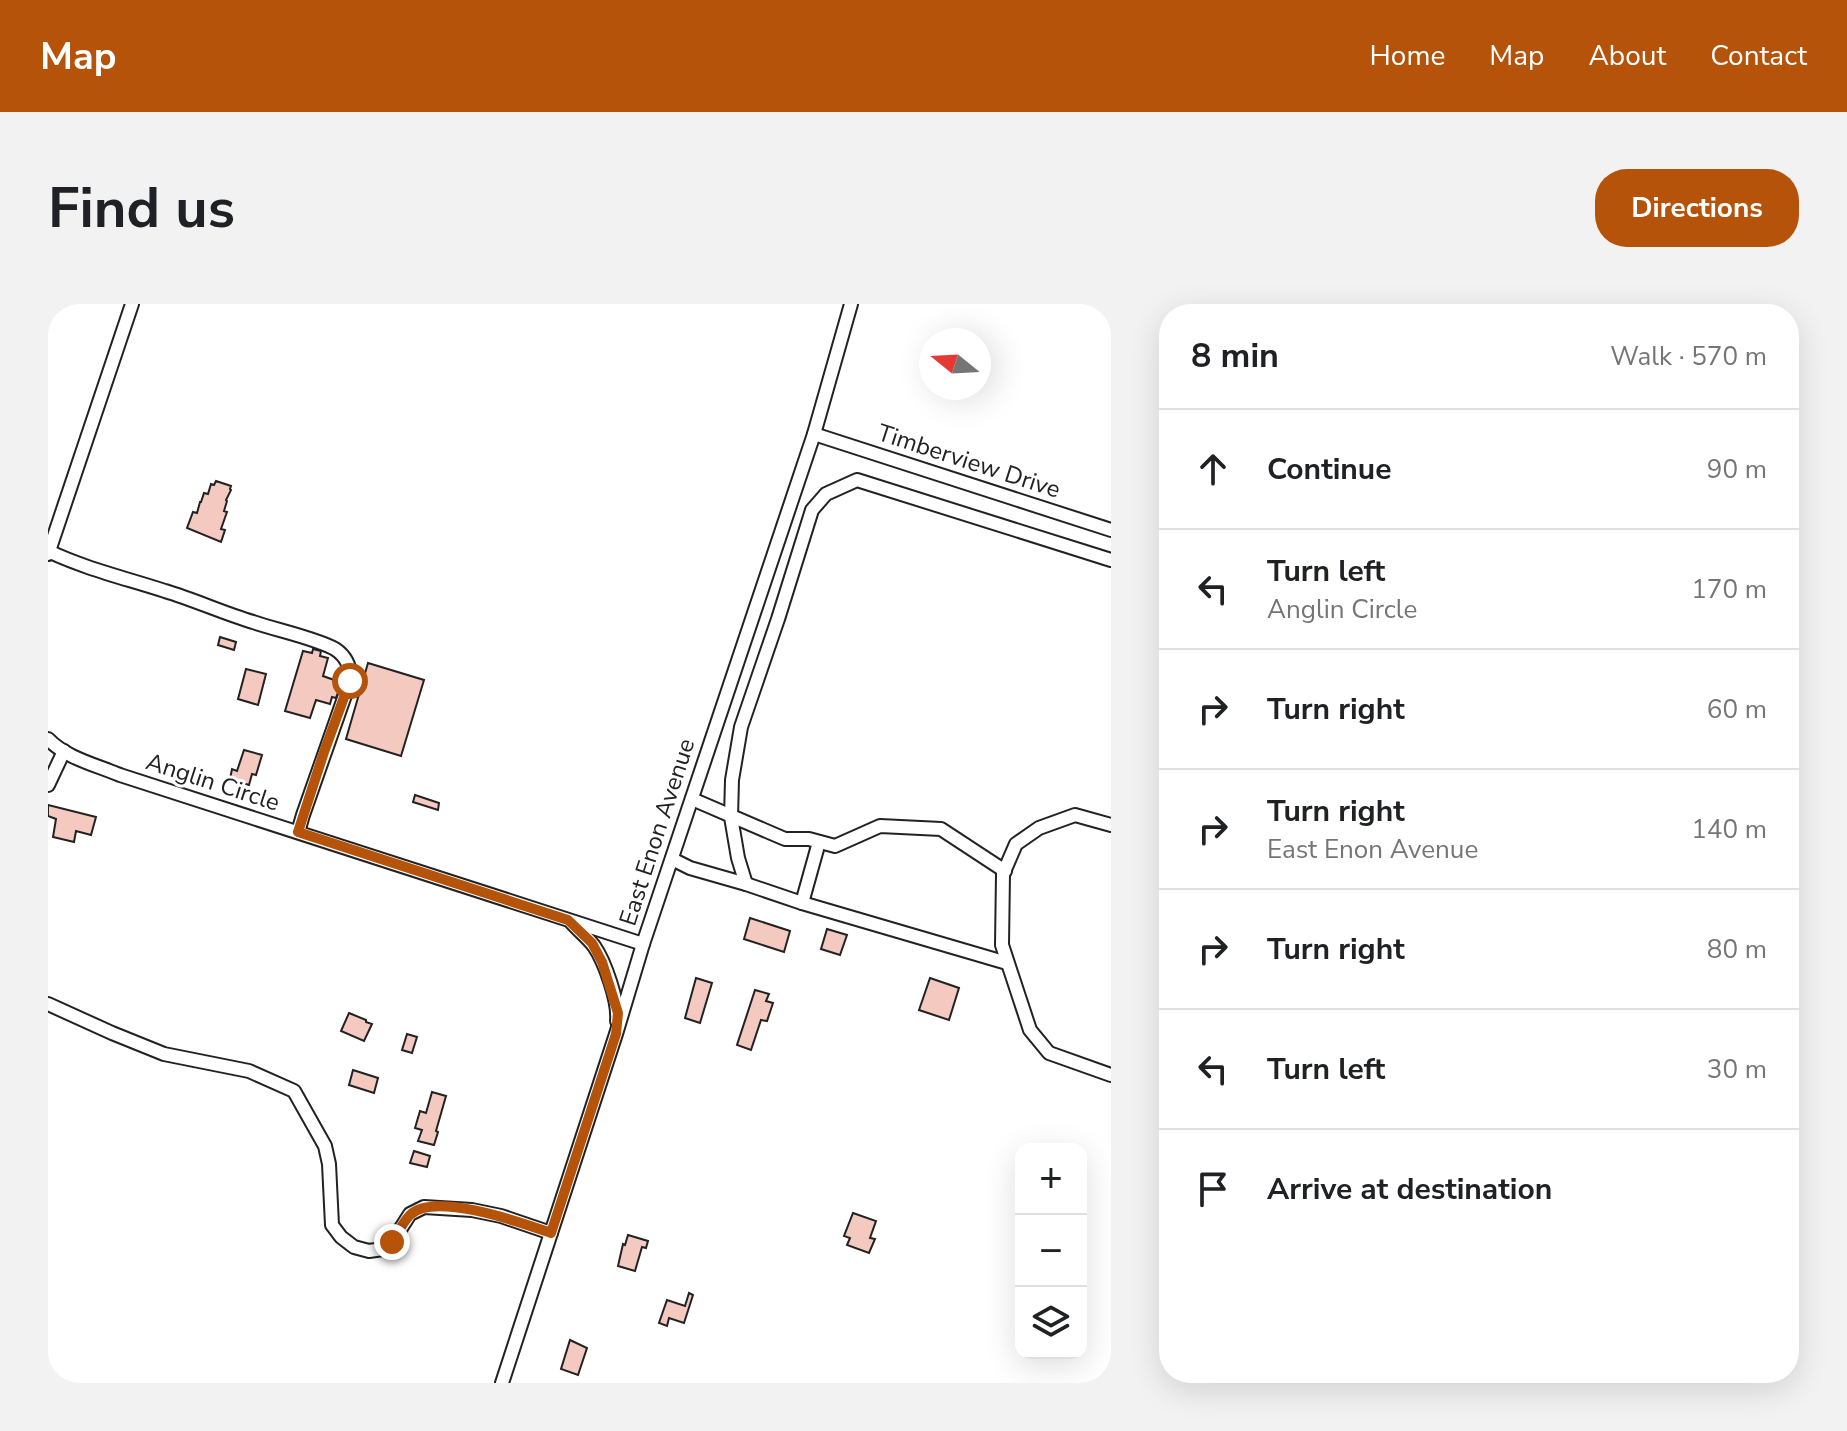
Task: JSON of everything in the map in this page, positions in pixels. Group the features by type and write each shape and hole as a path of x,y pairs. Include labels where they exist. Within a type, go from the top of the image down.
{"street":[{"path":"132,304 48,552 94,570 168,591 325,645 344,656 350,681 298,832"},
{"name":"East Enon Avenue","path":"502,1383 643,944 814,434 851,304"},
{"name":"Timberview Drive","path":"814,434 1111,530"},
{"path":"746,884 731,817 732,780 741,727 812,510 826,494 857,480 1111,560"},
{"name":"Anglin Circle","path":"48,739 64,751 120,775 643,944"},
{"path":"48,785 64,751"},
{"path":"692,799 785,839 809,839 835,846 880,826 941,829 1005,871"},
{"path":"1111,825 1075,815 1039,828 1016,844 1005,871 1002,945 1030,1030 1049,1053 1111,1075"},
{"path":"802,903 819,842"},
{"path":"672,859 690,868 802,903 1007,963"},
{"path":"568,920 592,943 602,962 618,1013 616,1034"},
{"path":"48,1004 164,1054 249,1071 294,1091 325,1146 332,1225 354,1247 369,1251 383,1249 392,1242 410,1214 424,1207 472,1210 551,1233"}],"building":[{"path":"216,481 231,486 224,511 227,512 221,529 225,530 221,542 187,528 193,512 197,513 204,493 208,494 211,484 214,485"},
{"path":"220,637 236,642 234,650 218,645"},
{"path":"313,649 321,651 320,656 328,658 323,676 337,681 335,688 339,690 330,704 316,700 310,718 285,711 303,651 312,653"},
{"path":"368,663 424,680 401,756 346,739"},
{"path":"246,669 266,674 258,705 238,699"},
{"path":"244,750 262,755 256,775 252,774 249,785 230,779 232,769 237,771"},
{"path":"415,795 439,803 438,810 413,802"},
{"path":"48,805 96,817 91,835 76,831 74,842 53,837 56,819 48,816"},
{"path":"750,918 790,931 784,952 744,939"},
{"path":"827,929 847,935 840,955 821,949"},
{"path":"696,978 712,983 700,1023 685,1018"},
{"path":"930,978 959,988 949,1020 919,1010"},
{"path":"755,990 769,994 766,1001 773,1003 767,1021 761,1020 751,1050 737,1045"},
{"path":"349,1013 372,1024 364,1041 341,1031"},
{"path":"407,1034 417,1037 412,1053 402,1050"},
{"path":"353,1070 378,1078 374,1093 349,1085"},
{"path":"432,1092 446,1096 434,1145 418,1141 422,1130 415,1128 420,1111 426,1113"},
{"path":"414,1151 430,1156 427,1167 410,1163"},
{"path":"853,1213 876,1221 870,1238 875,1239 869,1253 847,1245 850,1238 844,1236"},
{"path":"628,1235 648,1241 646,1248 642,1247 635,1271 618,1266"},
{"path":"689,1293 693,1295 684,1323 669,1318 667,1326 659,1323 667,1300 685,1306"},
{"path":"570,1340 587,1348 578,1375 561,1369"}],"route":[{"path":"350,681 298,832 568,920 592,943 599,955 618,1013 616,1034 551,1233 472,1210 424,1207 410,1214 392,1242"}]}
